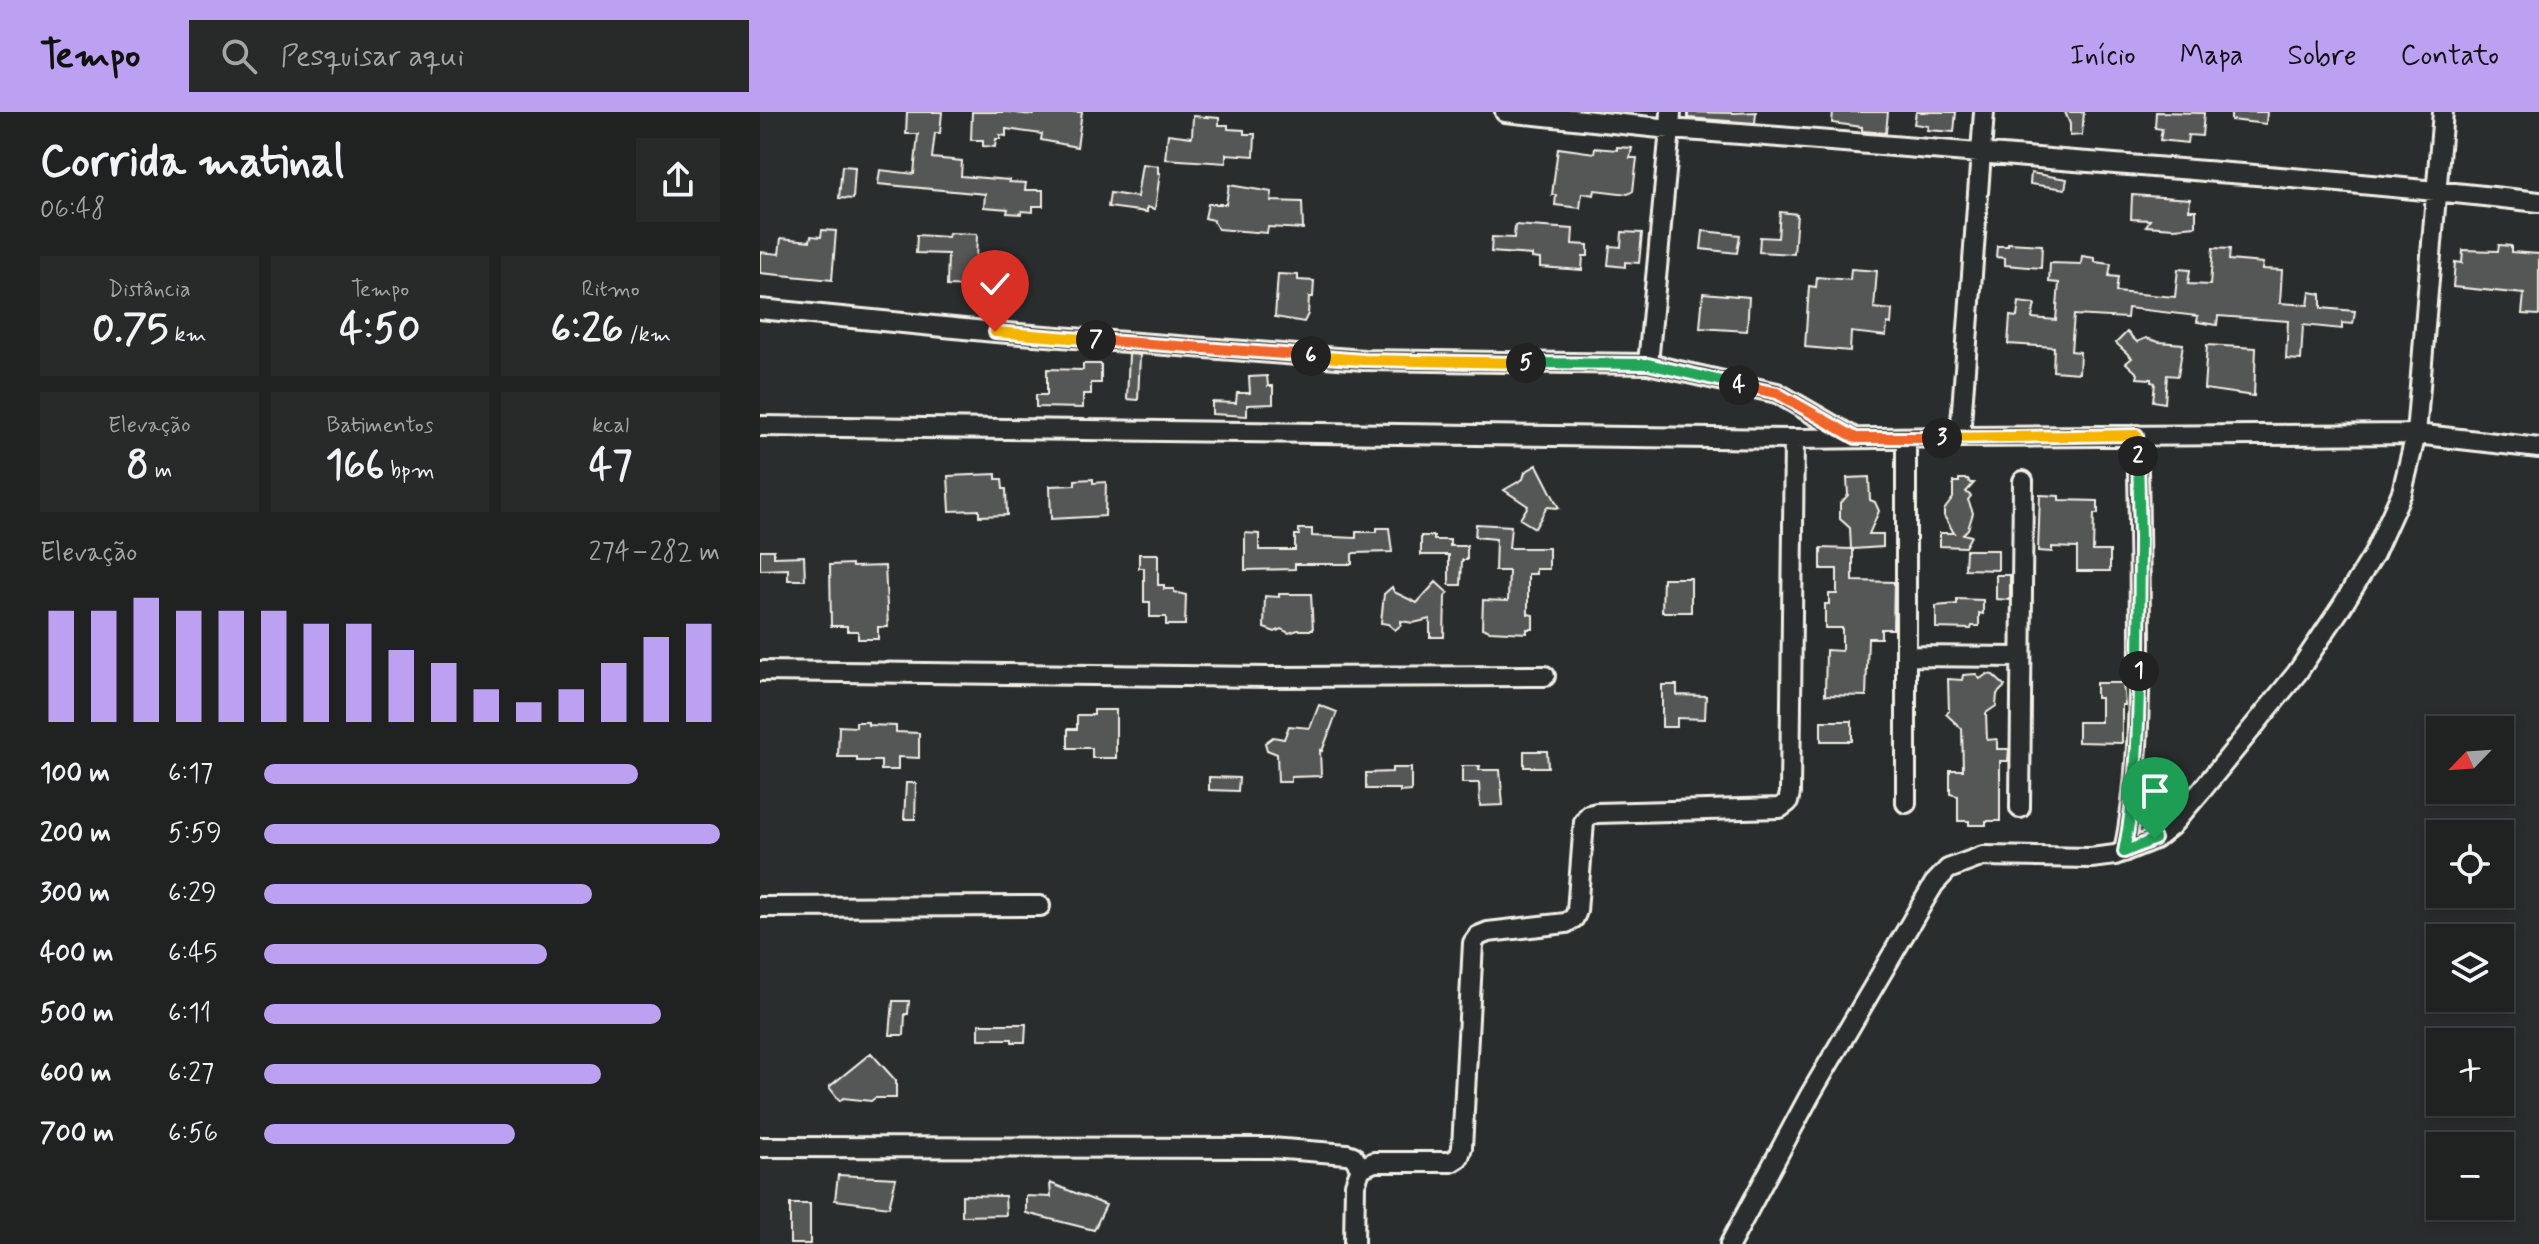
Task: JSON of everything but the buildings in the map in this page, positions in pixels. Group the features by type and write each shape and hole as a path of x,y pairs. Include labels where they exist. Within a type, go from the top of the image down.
{"street":[{"path":"1505,112 1671,120 1980,153 2539,202"},
{"path":"1960,437 1984,112"},
{"path":"1730,1244 1818,1081 1934,884 1948,869 1983,856 2080,858 2115,855 2155,839 2171,826 2297,673 2374,554 2402,492 2416,434 2443,112"},
{"path":"1648,364 1671,120"},
{"path":"760,309 995,332 1364,360 1648,364 1777,393 1856,438"},
{"path":"760,426 1794,439 2416,434 2539,448"},
{"path":"2124,852 2132,812 2138,741 2140,538 2137,435"},
{"path":"1906,438 1906,803"},
{"path":"1354,1244 1355,1184 1361,1168 1374,1162 1451,1162 1459,1157 1462,1148 1473,943 1478,936 1488,932 1566,923 1574,918 1584,822 1589,815 1780,808 1788,802 1794,439"},
{"path":"2020,808 2023,481"},
{"path":"1906,656 2021,657"},
{"path":"760,671 1269,677 1545,676"},
{"path":"760,907 1040,906"},
{"path":"760,1147 1271,1148 1347,1154 1353,1156 1361,1168"}],"route":[{"path":"995,332 1364,360 1648,364 1777,393 1856,438 2137,435 2140,538 2138,741 2132,812 2124,852 2155,839"}]}
